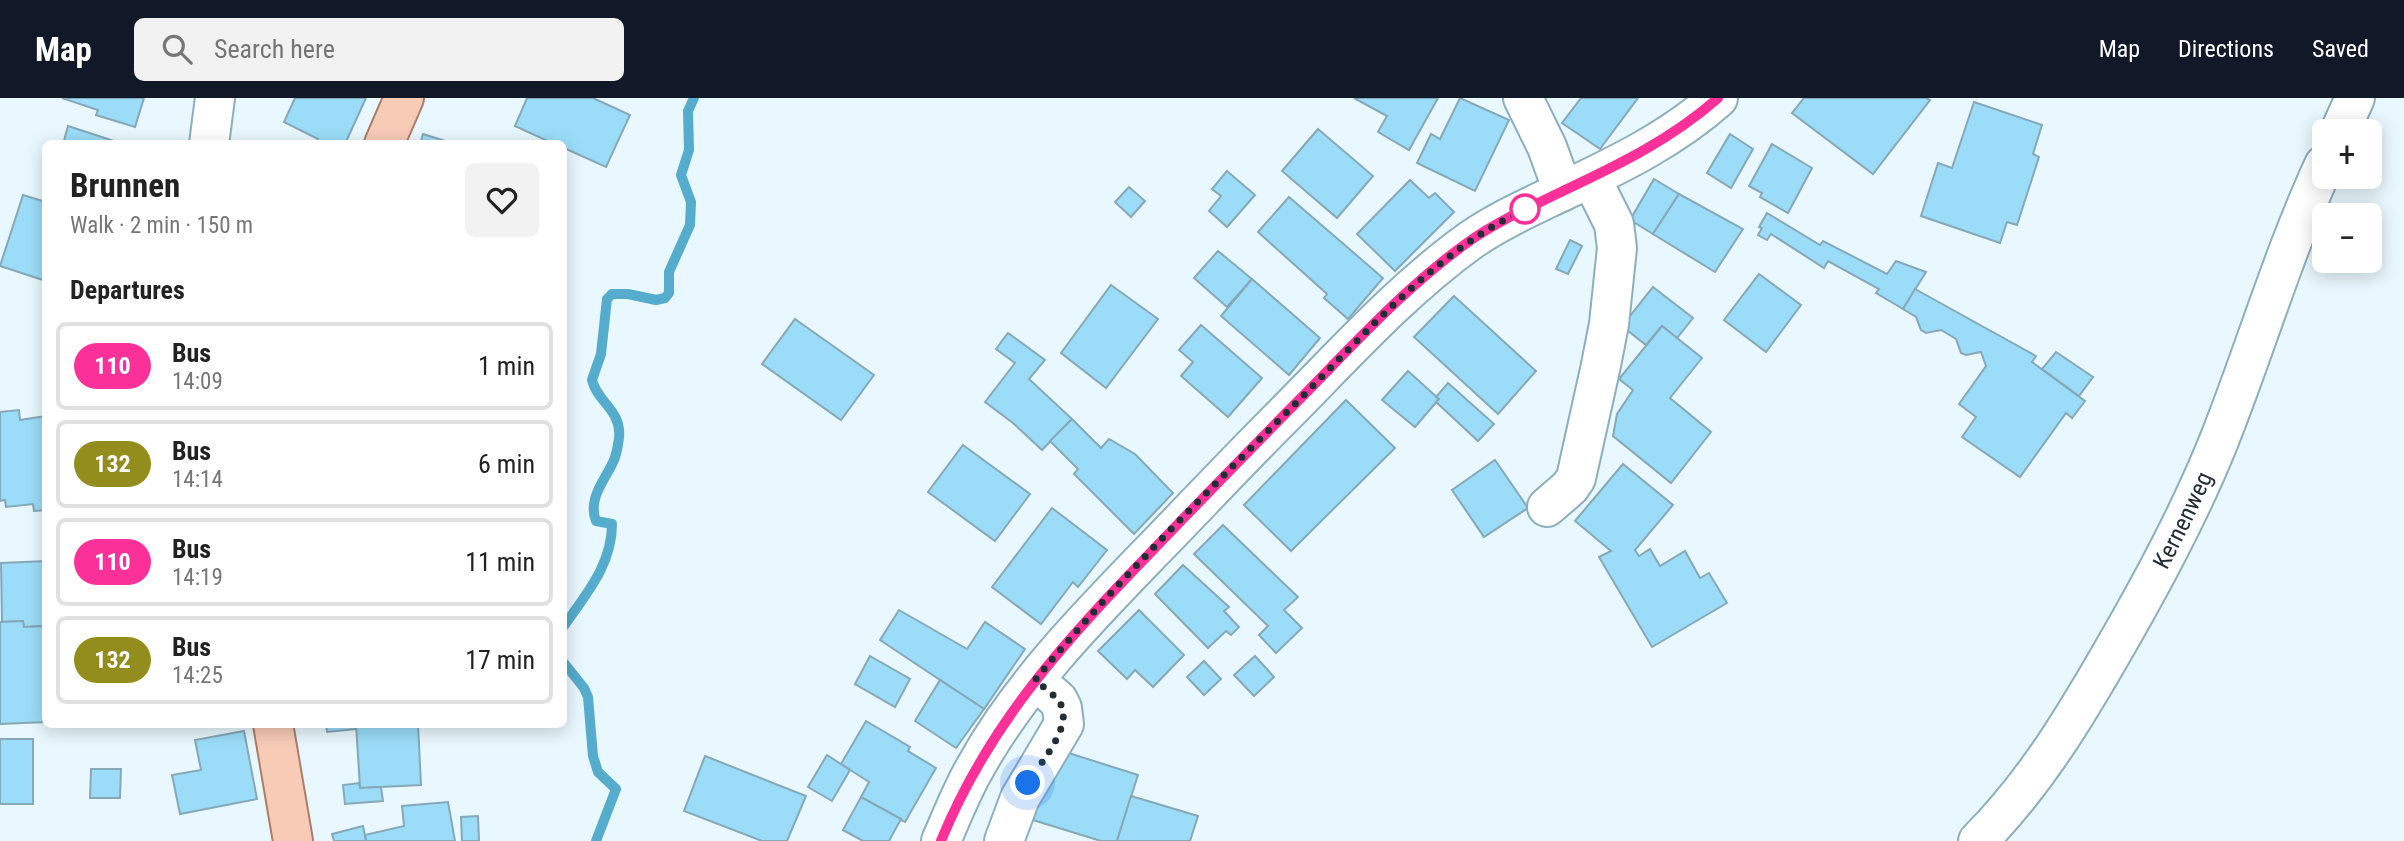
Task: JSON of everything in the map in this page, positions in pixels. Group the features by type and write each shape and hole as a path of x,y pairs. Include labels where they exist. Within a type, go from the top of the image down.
{"main road":[{"path":"386,140 404,98"},
{"path":"274,728 293,841"}],"street":[{"path":"210,140 215,98"},
{"path":"1523,98 1547,147 1577,184 1609,213 1617,235 1609,324 1576,478 1570,487 1547,507"},
{"path":"941,841 975,766 990,742 1066,643 1253,446 1419,281 1474,238 1516,213 1660,141 1718,98"},
{"path":"2345,119 2355,98"},
{"name":"Kernenweg","path":"1978,841 2024,790 2075,716 2186,518 2221,436 2290,243 2314,189"},
{"path":"1004,841 1020,798 1064,724 1058,700 1035,680"}],"building":[{"path":"62,98 144,98 135,127 96,115 98,110"},
{"path":"295,98 366,98 347,140 318,140 284,122"},
{"path":"527,98 593,98 630,115 606,167 567,149 567,140 545,140 515,126"},
{"path":"1354,98 1438,98 1409,150 1378,132 1387,116"},
{"path":"1460,98 1509,120 1475,191 1417,163 1431,134 1440,139"},
{"path":"1581,98 1638,98 1600,149 1562,123"},
{"path":"1804,98 1930,100 1873,174 1792,113"},
{"path":"1974,102 2042,125 2033,154 2039,157 2017,225 2007,222 2000,243 1921,216 1938,163 1952,168"},
{"path":"68,126 111,140 64,140"},
{"path":"1318,129 1373,176 1337,218 1282,171"},
{"path":"423,134 442,140 421,140"},
{"path":"1730,134 1753,149 1731,188 1707,173"},
{"path":"1772,144 1812,168 1788,213 1760,197 1762,193 1749,186"},
{"path":"1227,171 1255,195 1227,227 1209,211 1221,196 1212,189"},
{"path":"1654,179 1679,194 1653,234 1630,220"},
{"path":"1410,180 1429,198 1435,193 1454,212 1395,271 1357,234"},
{"path":"1129,187 1145,201 1131,217 1115,202"},
{"path":"1679,194 1743,229 1715,272 1653,234"},
{"path":"23,195 42,201 42,280 0,266"},
{"path":"1289,197 1383,278 1348,319 1324,298 1327,294 1258,232"},
{"path":"1767,213 1820,245 1823,241 1887,274 1896,261 1926,272 1903,309 1876,293 1879,289 1828,261 1824,268 1771,234 1767,240 1758,235 1762,228 1759,227"},
{"path":"1570,240 1582,246 1568,274 1556,269"},
{"path":"1218,251 1252,279 1227,307 1194,278"},
{"path":"1759,274 1801,305 1766,352 1724,320"},
{"path":"1252,279 1320,338 1289,375 1221,316"},
{"path":"1111,285 1158,319 1106,388 1061,353"},
{"path":"1653,287 1693,318 1677,338 1662,326 1646,345 1622,326"},
{"path":"1915,289 2036,356 2032,362 2085,401 2072,418 2066,413 2020,477 1962,437 1976,417 1959,404 1986,366 1981,352 1966,355 1961,353 1956,339 1941,330 1926,333 1921,330 1916,317 1903,309"},
{"path":"1454,296 1536,371 1498,414 1414,337"},
{"path":"795,319 874,375 841,420 762,364"},
{"path":"1201,325 1262,378 1228,417 1181,376 1193,362 1179,350"},
{"path":"1662,326 1702,358 1670,398 1711,432 1671,483 1613,436 1617,414 1633,390 1619,379"},
{"path":"1008,333 1045,360 1029,379 1072,419 1042,450 985,402 1015,363 996,349"},
{"path":"2056,352 2093,377 2079,396 2042,369"},
{"path":"1408,371 1439,399 1415,427 1382,400"},
{"path":"1448,383 1494,424 1478,441 1436,402 1439,399 1436,397"},
{"path":"1346,400 1395,448 1291,551 1244,505"},
{"path":"19,410 20,420 42,417 42,510 34,511 33,504 6,507 5,500 0,501 0,412"},
{"path":"1072,419 1101,448 1109,439 1135,454 1173,493 1134,534 1074,474 1078,469 1050,441"},
{"path":"963,445 1030,494 995,541 928,492"},
{"path":"1495,460 1528,508 1484,537 1452,490"},
{"path":"1623,464 1673,505 1635,550 1639,556 1650,549 1660,566 1685,551 1700,578 1709,573 1727,603 1652,647 1599,557 1611,551 1575,521"},
{"path":"1052,508 1107,550 1078,587 1073,582 1041,624 992,587"},
{"path":"1223,525 1298,597 1284,610 1302,628 1276,653 1259,635 1268,626 1194,554"},
{"path":"42,561 42,626 24,627 23,621 2,622 1,563"},
{"path":"1183,565 1229,607 1224,611 1239,627 1231,635 1226,631 1208,648 1155,594"},
{"path":"899,610 967,649 985,622 1025,649 984,709 880,640"},
{"path":"1139,610 1184,655 1153,687 1135,670 1127,679 1098,651"},
{"path":"23,621 24,627 42,626 42,722 0,724 0,622"},
{"path":"870,656 910,679 895,707 855,684"},
{"path":"1255,656 1274,677 1254,696 1234,675"},
{"path":"1204,661 1221,679 1204,695 1187,677"},
{"path":"940,680 984,709 956,748 915,721"},
{"path":"866,721 910,747 908,751 936,768 905,822 861,797 869,782 841,764"},
{"path":"326,728 356,728 356,729 327,732"},
{"path":"356,728 418,728 421,785 360,788"},
{"path":"244,731 257,799 180,814 172,775 201,770 195,740"},
{"path":"0,739 33,739 33,804 0,804"},
{"path":"1056,749 1138,775 1117,841 1101,841 1033,820"},
{"path":"827,755 850,770 832,801 808,787"},
{"path":"705,756 806,796 787,841 762,841 684,811"},
{"path":"91,769 121,769 120,798 90,798"},
{"path":"359,783 360,788 381,787 383,801 345,804 343,785"},
{"path":"1131,796 1198,816 1190,841 1117,841"},
{"path":"861,797 901,819 889,841 863,841 843,830"},
{"path":"448,802 455,841 366,841 365,835 404,826 402,806"},
{"path":"478,816 479,841 462,841 461,817"},
{"path":"363,826 366,841 334,841 332,834"}],"waterway":[{"path":"567,622 603,566 611,539 612,524 596,521 594,513 596,497 614,460 619,438 617,420 592,380 601,354 607,299 612,294 628,294 656,300 665,298 669,293 669,272 690,225 691,202 681,175 689,150 688,111 694,98"},
{"path":"567,667 588,697 593,756 598,772 616,789 596,841"}],"bus line":[{"name":"110","path":"941,841 975,766 990,742 1066,643 1253,446 1419,281 1448,257 1499,222 1641,153 1683,126 1718,98"}],"route":[{"path":"1028,783 1064,724 1058,700 1035,680 1066,643 1253,446 1419,281 1474,238 1525,209"}]}
